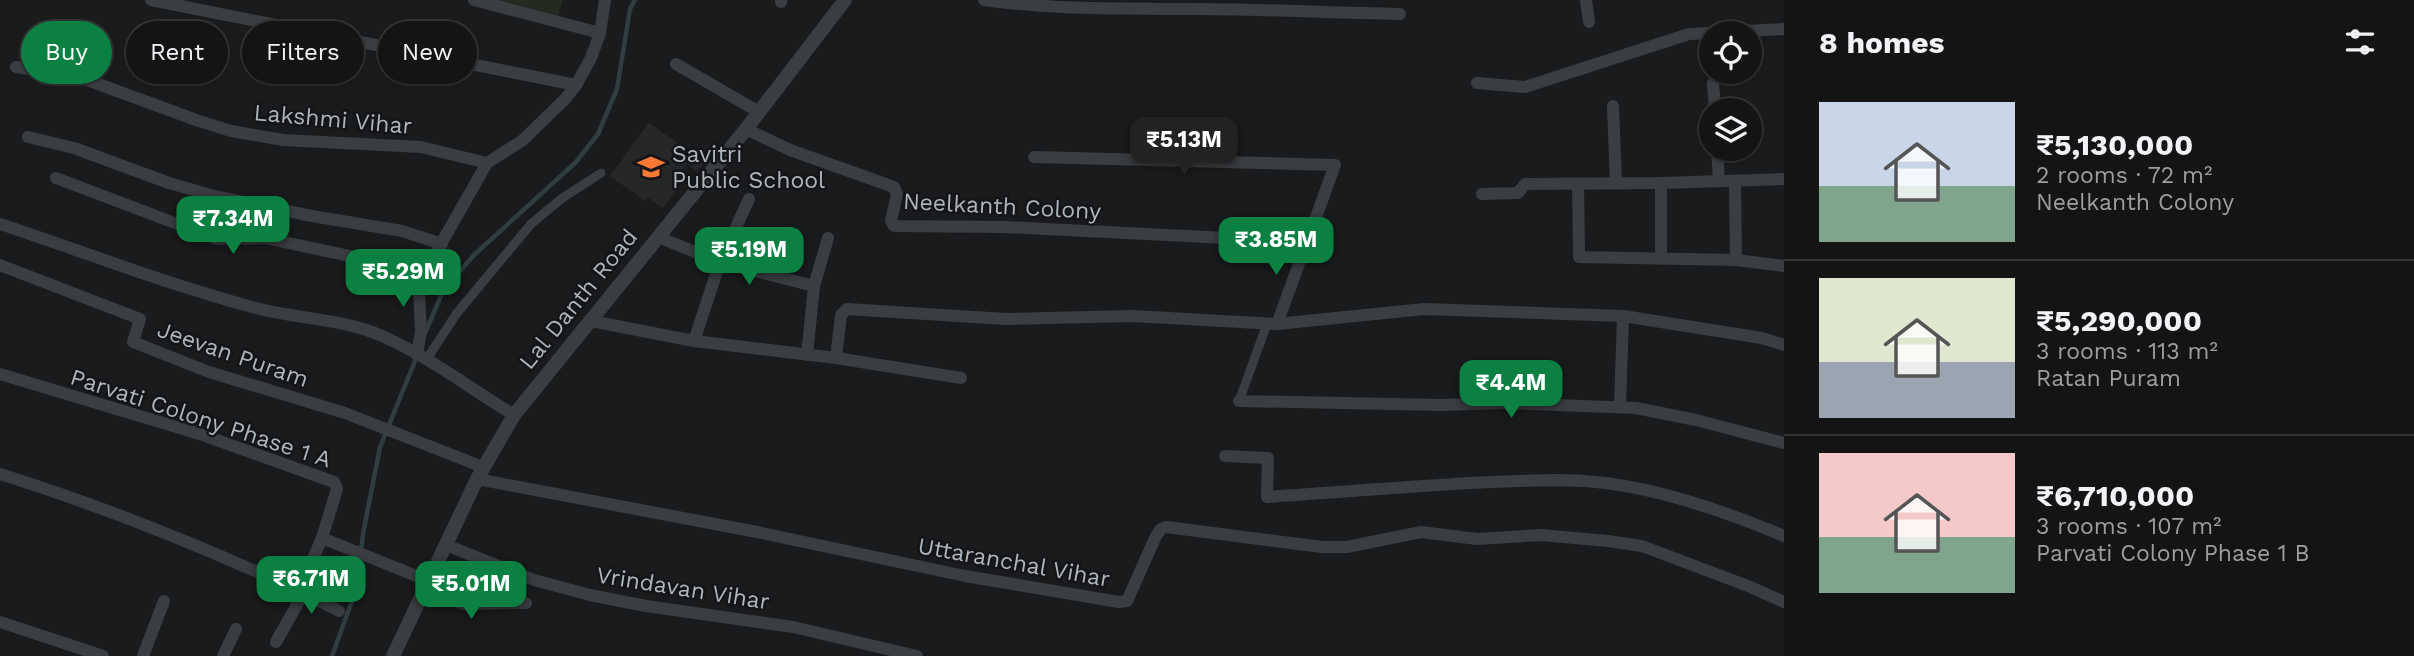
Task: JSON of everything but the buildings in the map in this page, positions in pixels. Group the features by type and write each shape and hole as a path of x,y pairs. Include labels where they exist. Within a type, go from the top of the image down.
{"street":[{"path":"150,0 576,85"},
{"path":"474,0 600,33"},
{"path":"417,355 421,332 419,289 425,272 487,163 523,140 576,85 600,33 605,0"},
{"name":"Lal Danth Road","path":"393,656 480,473 513,415 746,129 845,0"},
{"path":"984,0 1034,7 1085,9 1400,14"},
{"path":"1586,0 1589,22"},
{"path":"1478,83 1525,87 1689,34 1784,29"},
{"path":"676,64 759,112"},
{"name":"Lakshmi Vihar","path":"16,67 79,77 231,131 283,140 421,147 487,163"},
{"path":"1613,106 1616,183"},
{"name":"Neelkanth Colony","path":"746,129 790,150 894,187 897,194 891,221 894,226 1004,227 1307,242"},
{"path":"28,137 83,151 169,183 214,196 402,231 442,244"},
{"path":"1034,156 1335,165 1307,242 1239,401 1441,405 1505,403 1620,407 1696,420 1784,443"},
{"path":"1718,161 1719,181"},
{"path":"430,364 430,354 457,313 531,224 561,199 601,173"},
{"path":"56,178 217,239 265,239 425,272"},
{"path":"1482,194 1518,193 1525,184 1784,179"},
{"path":"1735,181 1736,260"},
{"path":"1661,183 1661,258"},
{"path":"1578,184 1579,257 1736,260 1784,267"},
{"path":"694,341 720,262 749,199"},
{"path":"0,224 185,289 262,310 362,328 417,355 513,415"},
{"path":"658,237 720,262 814,286"},
{"path":"807,355 814,286 828,238"},
{"name":"Jeevan Puram","path":"0,265 140,318 133,342 209,372 345,413 396,433 480,473"},
{"path":"836,358 841,315 847,309 1006,318 1133,316 1272,324 1424,309 1623,316 1762,338 1784,345"},
{"path":"1620,407 1623,316"},
{"path":"591,321 694,341 836,358 961,379"},
{"name":"Parvati Colony Phase 1 A","path":"0,373 203,435 334,482 337,489 322,538"},
{"path":"1225,456 1268,458 1267,497 1403,486 1595,481 1670,497 1735,517 1784,536"},
{"name":"Uttaranchal Vihar","path":"480,473 965,576 1119,602 1127,601 1156,536 1166,527 1322,547 1347,547 1421,532 1477,539 1541,535 1608,541 1642,546 1784,602"},
{"path":"0,474 242,564 339,611"},
{"path":"276,642 301,592 322,538 371,558 464,604 526,603"},
{"name":"Vrindavan Vihar","path":"446,545 534,580 590,595 646,606 793,627 917,656"},
{"path":"143,656 164,601"},
{"path":"0,622 103,656"},
{"path":"223,656 236,629"}],"shaded area":[{"name":"Savitri Public School","path":"649,123 705,162 697,171 687,164 673,185 678,188 663,208 648,198 645,201 610,176"}],"green space":[{"path":"494,0 563,0 558,16"}],"waterway":[{"path":"426,331 443,291 474,255 576,162 598,134 617,89 630,9 635,0"},
{"path":"332,656 357,587 363,534 380,447 417,356"}],"place":[{"name":"Savitri Public School","path":"651,167"}]}
